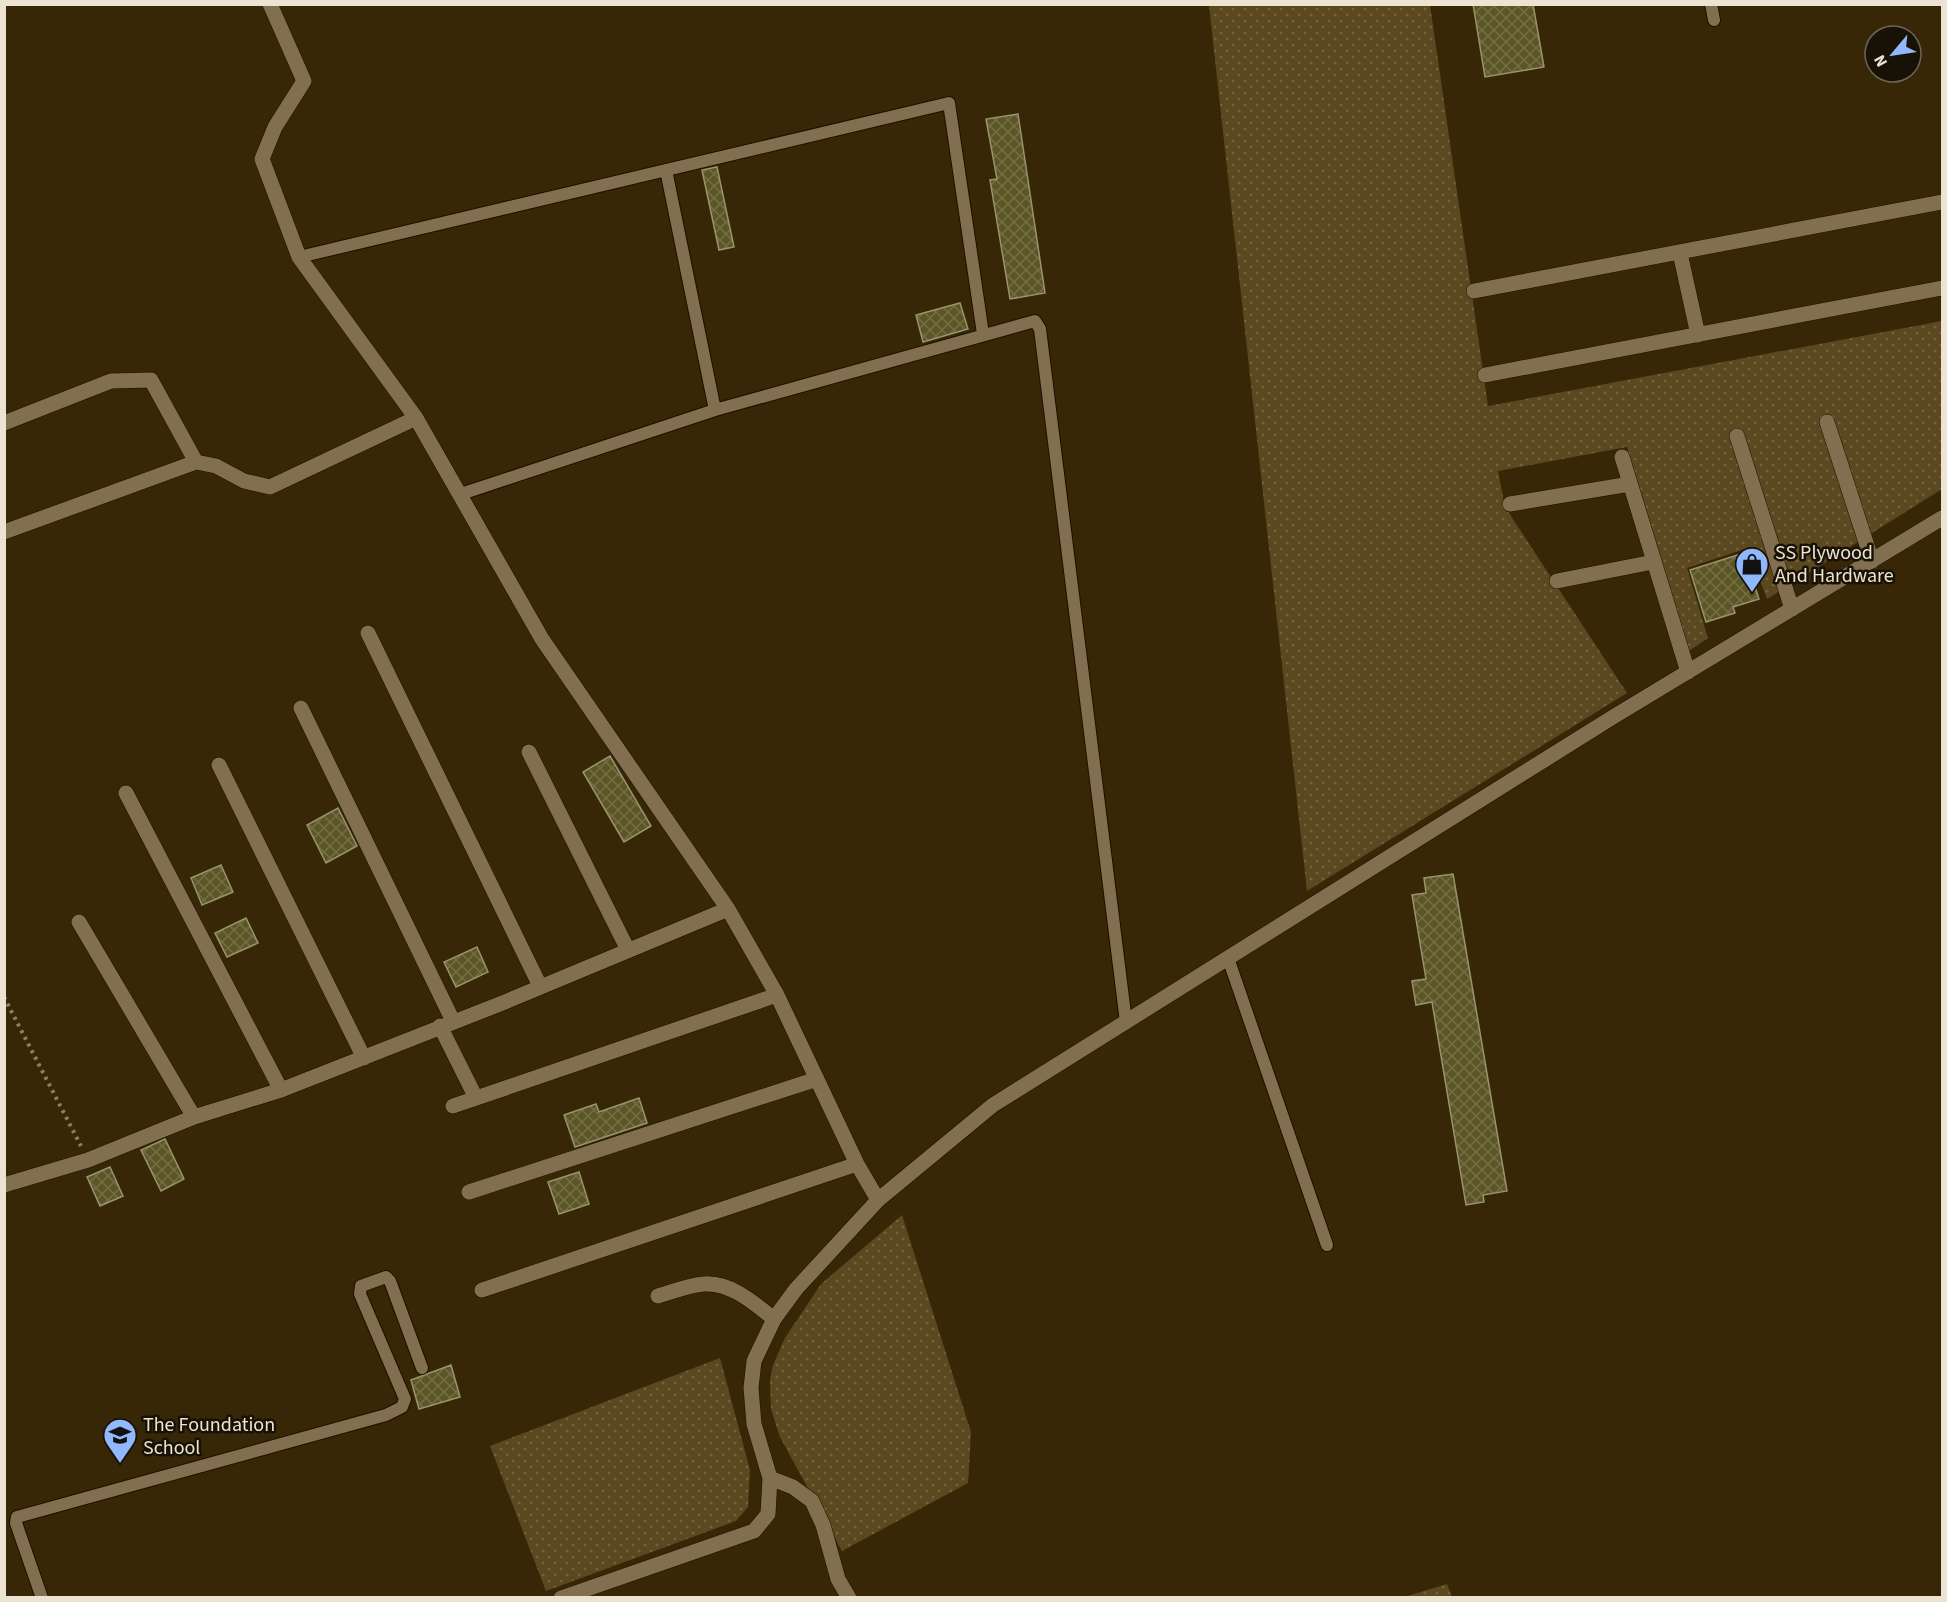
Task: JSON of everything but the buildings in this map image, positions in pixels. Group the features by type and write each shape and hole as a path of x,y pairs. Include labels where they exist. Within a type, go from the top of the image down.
{"street":[{"path":"270,4 304,81 275,127 262,159 299,257 416,418 542,639 728,909 777,995 857,1164 878,1200"},
{"path":"1474,291 1942,202"},
{"path":"1680,253 1698,334"},
{"path":"1485,375 1942,288"},
{"path":"4,423 111,381 151,380 196,462"},
{"path":"4,532 196,462 216,466 244,481 270,487 416,418"},
{"path":"1827,422 1872,561"},
{"path":"1737,436 1792,609"},
{"path":"1622,457 1688,672"},
{"path":"1510,504 1630,484"},
{"path":"561,1598 754,1531 768,1514 770,1478 754,1424 751,1388 754,1361 774,1319 796,1288 878,1200 993,1105 1688,672 1942,518"},
{"path":"1557,581 1653,562"},
{"path":"368,633 540,986"},
{"path":"301,708 447,1023 476,1098"},
{"path":"529,752 628,950"},
{"path":"219,765 364,1058"},
{"path":"126,793 281,1090"},
{"path":"4,1185 88,1161 194,1117 281,1090 728,909"},
{"path":"79,922 194,1117"},
{"path":"453,1106 777,995"},
{"path":"469,1192 817,1079"},
{"path":"482,1290 857,1164"},
{"path":"658,1296 704,1284 721,1286 748,1298 774,1319"},
{"path":"770,1478 793,1487 812,1501 823,1525 838,1579 849,1598"}],"lane":[{"path":"1711,4 1714,20"},
{"path":"299,257 949,103 983,334"},
{"path":"666,170 715,410"},
{"path":"461,494 715,410 1031,320 1040,329 1126,1022"},
{"path":"1228,958 1327,1245"},
{"path":"42,1598 16,1523 17,1517 386,1415 402,1407 405,1399 360,1294 361,1286 386,1277 390,1281 422,1368"}],"path":[{"path":"4,997 88,1161"}],"shaded area":[{"path":"1209,5 1430,5 1488,406 1942,321 1942,489 1767,599 1748,548 1687,568 1708,638 1689,651 1627,447 1498,471 1505,507 1627,693 1307,891"},
{"path":"902,1215 971,1432 968,1483 842,1551 780,1437 771,1409 770,1380 773,1365 785,1338 821,1284"},
{"path":"720,1358 750,1470 748,1507 736,1521 546,1591 490,1446"},
{"path":"1447,1584 1452,1597 1404,1597"}],"place":[{"name":"SS Plywood And Hardware","path":"1752,593"},
{"name":"The Foundation School","path":"120,1464"}]}
